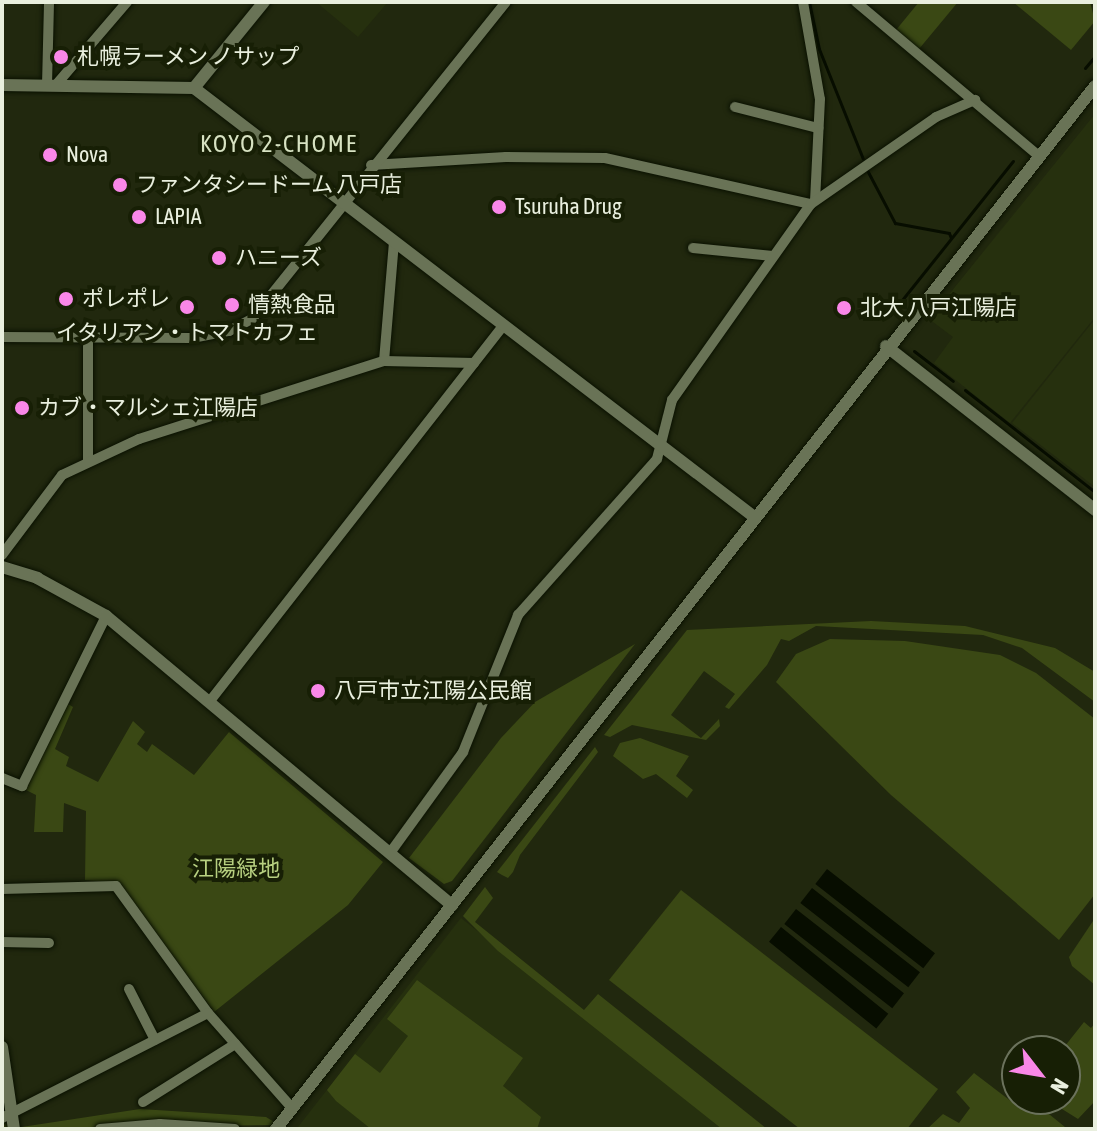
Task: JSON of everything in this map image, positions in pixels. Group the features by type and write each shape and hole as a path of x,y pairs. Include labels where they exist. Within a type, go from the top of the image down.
{"street":[{"path":"49,2 51,86"},
{"path":"51,86 127,2"},
{"path":"194,88 264,2"},
{"path":"2,337 192,338 229,331 252,319 371,165 506,2"},
{"path":"803,2 820,99 813,202"},
{"path":"856,2 1038,155"},
{"path":"2,85 194,88 753,516"},
{"path":"276,1129 886,346 1095,86"},
{"path":"390,853 463,752 518,615 657,459 672,400 813,202 936,117 975,100"},
{"path":"735,107 818,128"},
{"path":"371,165 492,157 605,158 813,202"},
{"path":"384,361 394,241"},
{"path":"693,248 773,256"},
{"path":"210,701 503,326"},
{"path":"88,336 88,460"},
{"path":"886,346 1095,510"},
{"path":"2,555 62,475 88,460 384,361 474,363"},
{"path":"2,567 37,578 106,616 452,905"},
{"path":"2,778 22,786 106,616"},
{"path":"2,889 111,883 144,920 208,1013 292,1108"},
{"path":"2,942 49,943"},
{"path":"129,989 155,1040"},
{"path":"7,1116 208,1013"},
{"path":"143,1102 235,1044"},
{"path":"2,1047 7,1116 14,1129"},
{"path":"100,1129 160,1124 235,1129"}],"shaded area":[{"path":"316,2 388,2 358,37"},
{"path":"1095,114 1095,317 1010,423 934,363 953,337 929,319"},
{"path":"1095,319 1095,487 1012,423"},
{"path":"827,869 935,953 923,968 815,884"},
{"path":"812,888 920,972 908,987 800,903"},
{"path":"796,909 904,993 892,1008 784,924"},
{"path":"461,918 727,1129 298,1127"},
{"path":"781,927 888,1014 876,1029 769,942"}],"green space":[{"path":"919,2 958,2 919,49 896,30"},
{"path":"1013,2 1090,2 1095,21 1071,50"},
{"path":"871,621 965,626 1055,648 1095,672 1095,702 1022,648 983,635 816,626 789,641 781,639 767,665 729,709 725,707 735,694 704,671 671,715 701,738 719,719 720,726 706,740 632,725 610,737 604,735 687,630"},
{"path":"830,639 905,641 1000,655 1036,673 1095,719 1095,894 1059,940 891,795 776,682 796,654"},
{"path":"635,644 452,881 444,884 409,858 501,738 535,702"},
{"name":"江陽緑地","path":"65,702 73,707 55,749 69,757 66,766 98,782 133,721 145,732 137,744 147,752 152,744 194,775 229,732 383,862 348,905 214,1012 119,883 85,880 86,811 64,803 63,832 34,832 36,795 24,789"},
{"path":"640,738 689,756 676,776 693,790 687,798 656,774 643,779 613,756 620,743"},
{"path":"595,747 598,752 520,855 513,872 508,878 497,872"},
{"path":"485,887 493,898 475,922 584,1010 598,994 767,1129 722,1129 498,951 463,916"},
{"path":"681,890 938,1089 907,1129 800,1129 609,980"},
{"path":"1095,918 1095,985 1072,966 1069,957"},
{"path":"417,980 523,1058 503,1086 541,1117 537,1129 371,1129 327,1090 355,1054 380,1073 408,1036 387,1019"},
{"path":"1084,1022 1091,1028 1095,1023 1095,1101 1078,1119 1072,1115 1081,1115 1081,1035 1074,1035"},
{"path":"974,1073 1001,1094 1001,1115 1050,1115 1065,1127 927,1129 943,1114 959,1123 970,1108 956,1092"},
{"path":"140,1109 266,1117 279,1125 2,1129 2,1118 12,1113 15,1128"}],"waterway":[{"path":"809,2 819,49 863,159"},
{"path":"1085,68 1095,56"},
{"path":"890,315 1013,161"},
{"path":"867,170 895,223 949,233 951,238"},
{"path":"914,351 953,381"},
{"path":"965,390 1095,492"}],"place":[{"name":"札幌ラーメン ノサップ","path":"61,57"},
{"name":"Nova","path":"50,155"},
{"name":"ファンタシードーム 八戸店","path":"120,185"},
{"name":"Tsuruha Drug","path":"499,207"},
{"name":"LAPIA","path":"139,217"},
{"name":"ハニーズ","path":"219,258"},
{"name":"ポレポレ","path":"66,299"},
{"name":"情熱食品","path":"232,305"},
{"name":"イタリアン・トマトカフェ","path":"187,307"},
{"name":"北大 八戸江陽店","path":"844,308"},
{"name":"カブ・マルシェ江陽店","path":"22,408"},
{"name":"八戸市立江陽公民館","path":"318,691"}],"district":[{"name":"KOYO 2-CHOME","path":"279,144"}]}
